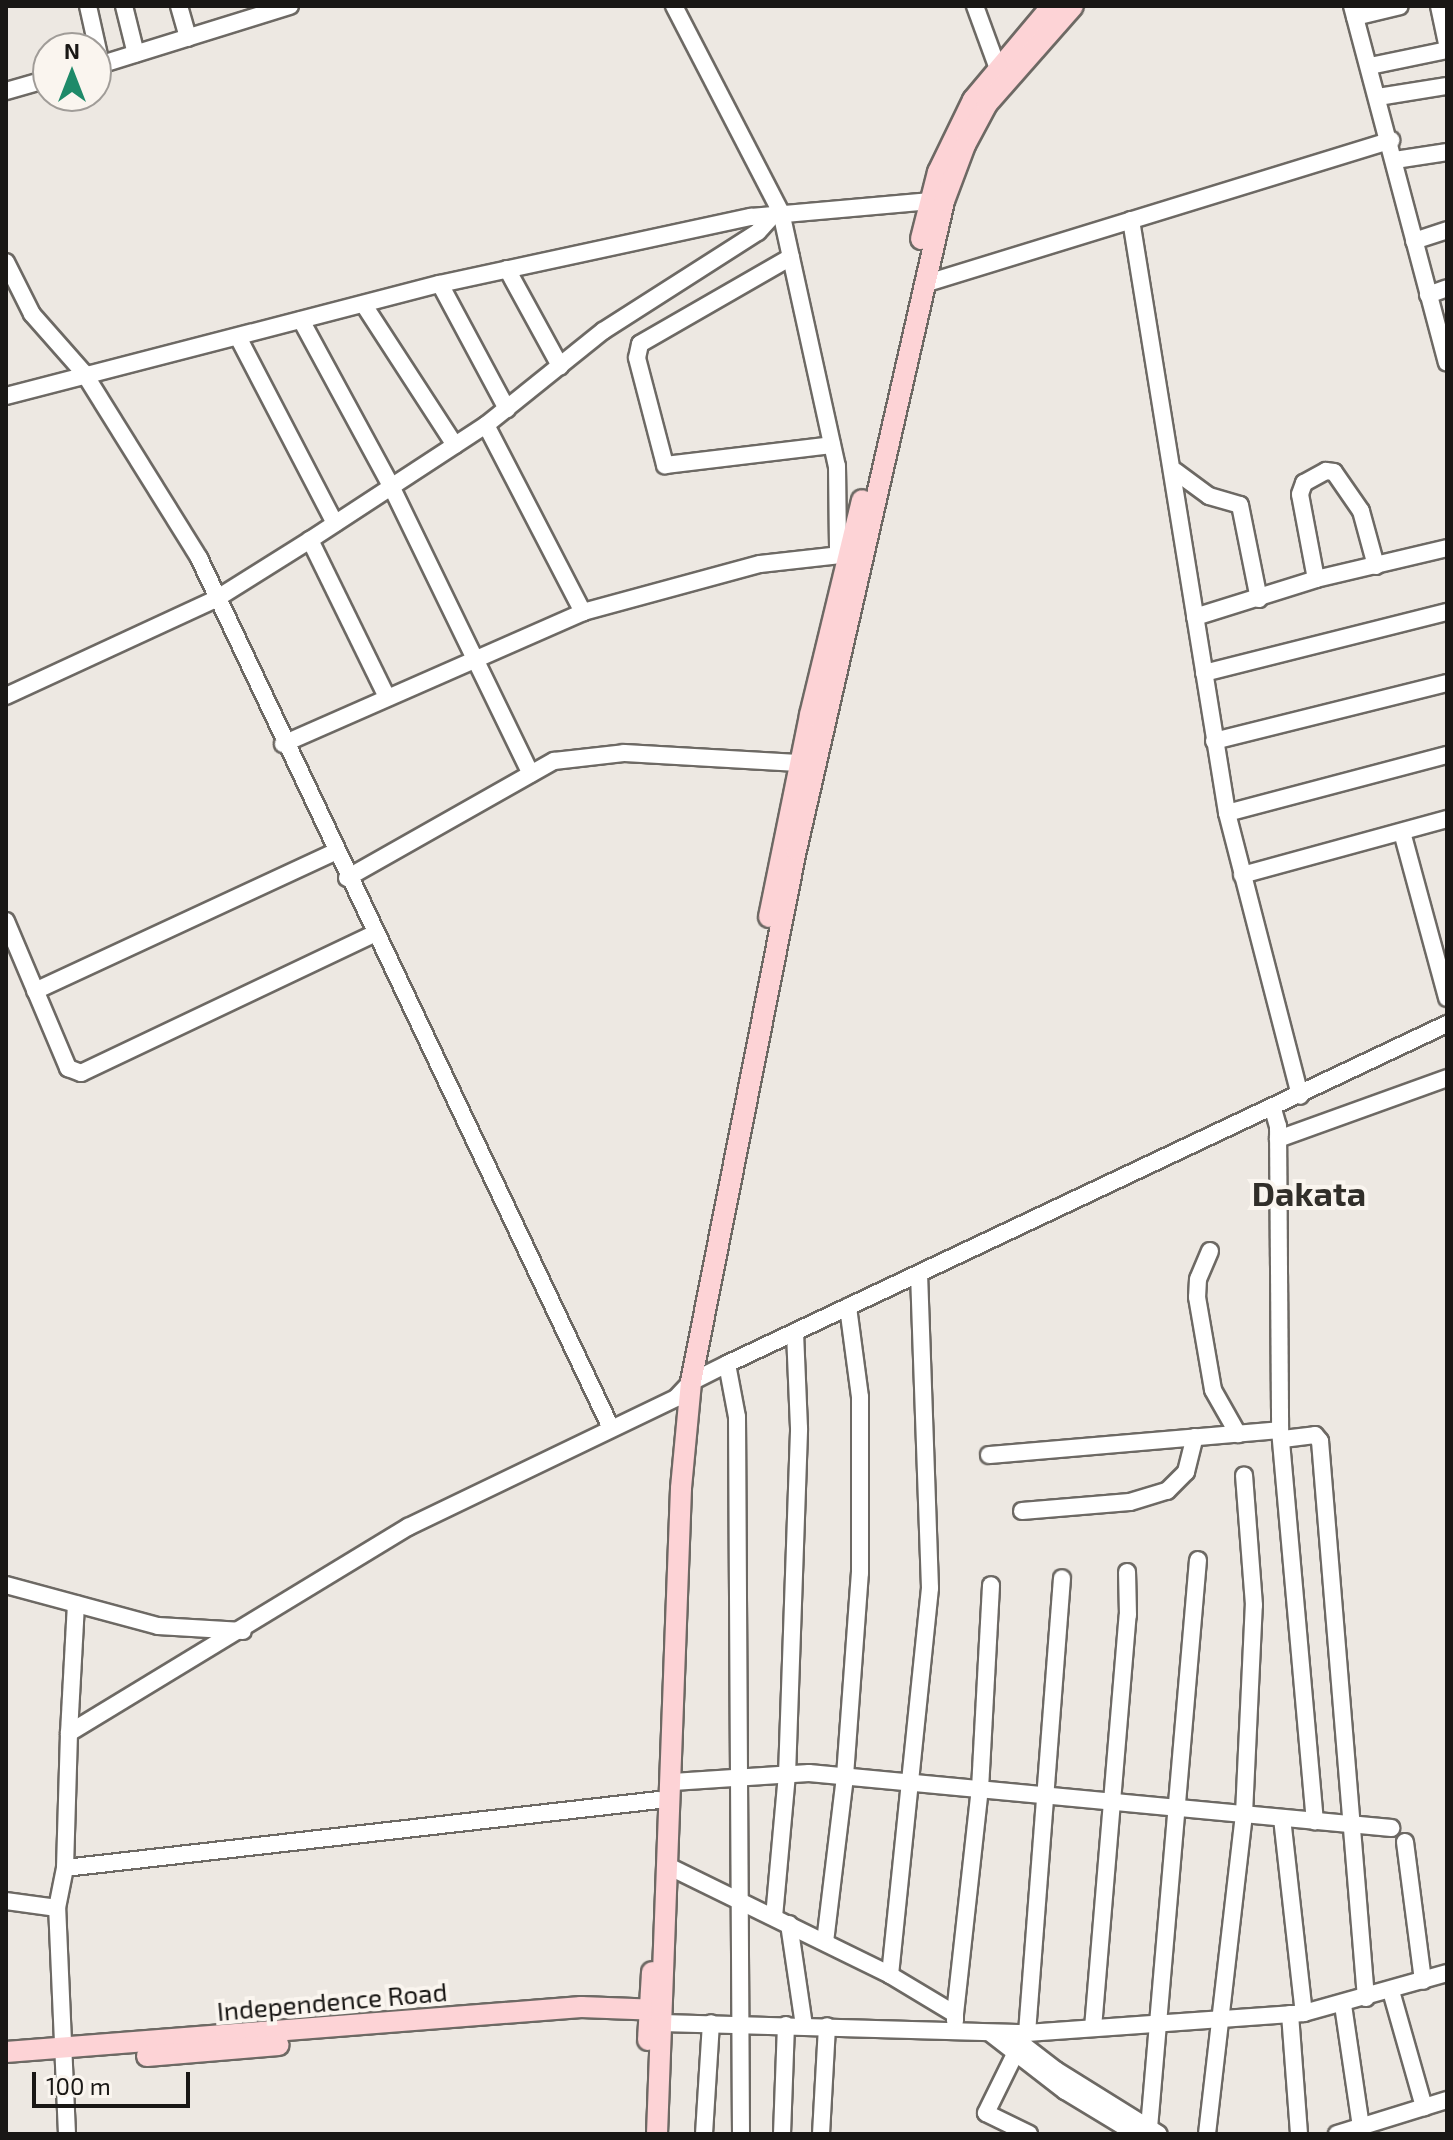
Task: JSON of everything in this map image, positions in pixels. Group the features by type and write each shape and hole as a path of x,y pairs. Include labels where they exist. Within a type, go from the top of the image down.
{"main road":[{"path":"902,358 954,134 997,66 1052,6"},
{"path":"657,2134 655,2015 659,1800 691,1382 799,763 850,553 924,284 937,199 987,104 1073,6"},
{"path":"645,2134 670,1867 676,1398 850,553"},
{"name":"Independence Road","path":"6,2066 60,2056 581,2007 655,2015"},
{"name":"Independence Road","path":"6,2052 60,2056"}],"street":[{"path":"88,6 93,32"},
{"path":"124,6 136,54"},
{"path":"179,6 188,38"},
{"path":"112,61 188,38 241,13 288,6"},
{"path":"283,744 386,695 583,612 689,580 850,553 832,445 791,257 778,213 674,6"},
{"path":"975,6 997,66"},
{"path":"1400,6 1354,12 1391,140 1447,363"},
{"path":"1370,66 1447,47 1439,6"},
{"path":"6,91 32,84"},
{"path":"1378,97 1447,86"},
{"path":"924,284 1391,140"},
{"path":"1395,160 1447,152"},
{"path":"6,396 84,373 507,269 778,213 937,199"},
{"path":"6,696 216,599 486,425 603,331 758,232 778,213"},
{"path":"1131,220 1175,471 1227,813 1300,1096"},
{"path":"1414,241 1447,230"},
{"path":"791,257 640,344 637,358 665,465 832,445"},
{"path":"6,262 32,314 84,373 199,558 283,744 610,1426"},
{"path":"507,269 560,366"},
{"path":"440,284 507,409"},
{"path":"1428,295 1447,288"},
{"path":"364,305 455,445"},
{"path":"301,320 391,486 531,774"},
{"path":"238,337 335,523"},
{"path":"486,425 583,612"},
{"path":"1175,471 1209,496 1240,505 1259,599"},
{"path":"1316,579 1300,494 1304,483 1326,471 1334,472 1361,511 1376,566"},
{"path":"310,540 386,695"},
{"path":"1195,617 1316,579 1447,548"},
{"path":"1204,673 1447,612"},
{"path":"1214,741 1447,683"},
{"path":"347,878 531,774 572,757 624,753 799,763"},
{"path":"1227,813 1447,755"},
{"path":"1242,875 1447,819"},
{"path":"1402,832 1447,998"},
{"path":"35,991 335,852"},
{"path":"6,921 68,1068 81,1073 374,934"},
{"path":"69,1733 243,1631 408,1527 610,1426 676,1398 691,1382 727,1364 1273,1109 1447,1024"},
{"path":"1278,1139 1447,1078"},
{"path":"1273,1109 1278,1139 1282,1434 1315,1821"},
{"path":"1210,1251 1198,1279 1197,1297 1213,1390 1238,1434"},
{"path":"890,1975 930,1588 919,1274"},
{"path":"825,1942 845,1776 860,1573 860,1397 848,1307"},
{"path":"795,1332 799,1428 782,1920 804,2026"},
{"path":"727,1364 737,1417 742,1778 738,1900 744,2024 741,2134"},
{"path":"989,1455 1238,1434 1315,1435 1320,1441 1348,1824 1366,1998"},
{"path":"1022,1511 1130,1502 1167,1491 1186,1472 1195,1437"},
{"path":"1207,2134 1223,2019 1244,1814 1254,1605 1244,1475"},
{"path":"1148,2132 1154,2024 1178,1808 1198,1560"},
{"path":"1093,2028 1127,1572"},
{"path":"1027,2033 1062,1578"},
{"path":"6,1585 158,1626 243,1631"},
{"path":"955,2022 980,1789 991,1585"},
{"path":"67,2134 60,2056 57,1908 65,1868 76,1604"},
{"path":"673,1782 787,1775 845,1776 1391,1828"},
{"path":"65,1868 659,1800"},
{"path":"1282,1818 1297,2014 1299,2134"},
{"path":"1405,1842 1423,1981"},
{"path":"670,1867 890,1975 955,2022"},
{"path":"6,1901 57,1908"},
{"path":"655,2015 711,2023 804,2026 955,2022 989,2032 1027,2033 1297,2014 1446,1977"},
{"path":"1391,1991 1424,2107"},
{"path":"1343,2005 1361,2127"},
{"path":"704,2134 711,2023"},
{"path":"782,2134 786,2025"},
{"path":"821,2134 827,2026"},
{"path":"989,2032 1065,2091 1148,2132"},
{"path":"1007,2033 1148,2132"},
{"path":"1016,2052 986,2113 1029,2134"},
{"path":"1337,2134 1447,2100"}],"district":[{"name":"Dakata","path":"1309,1193"}]}
